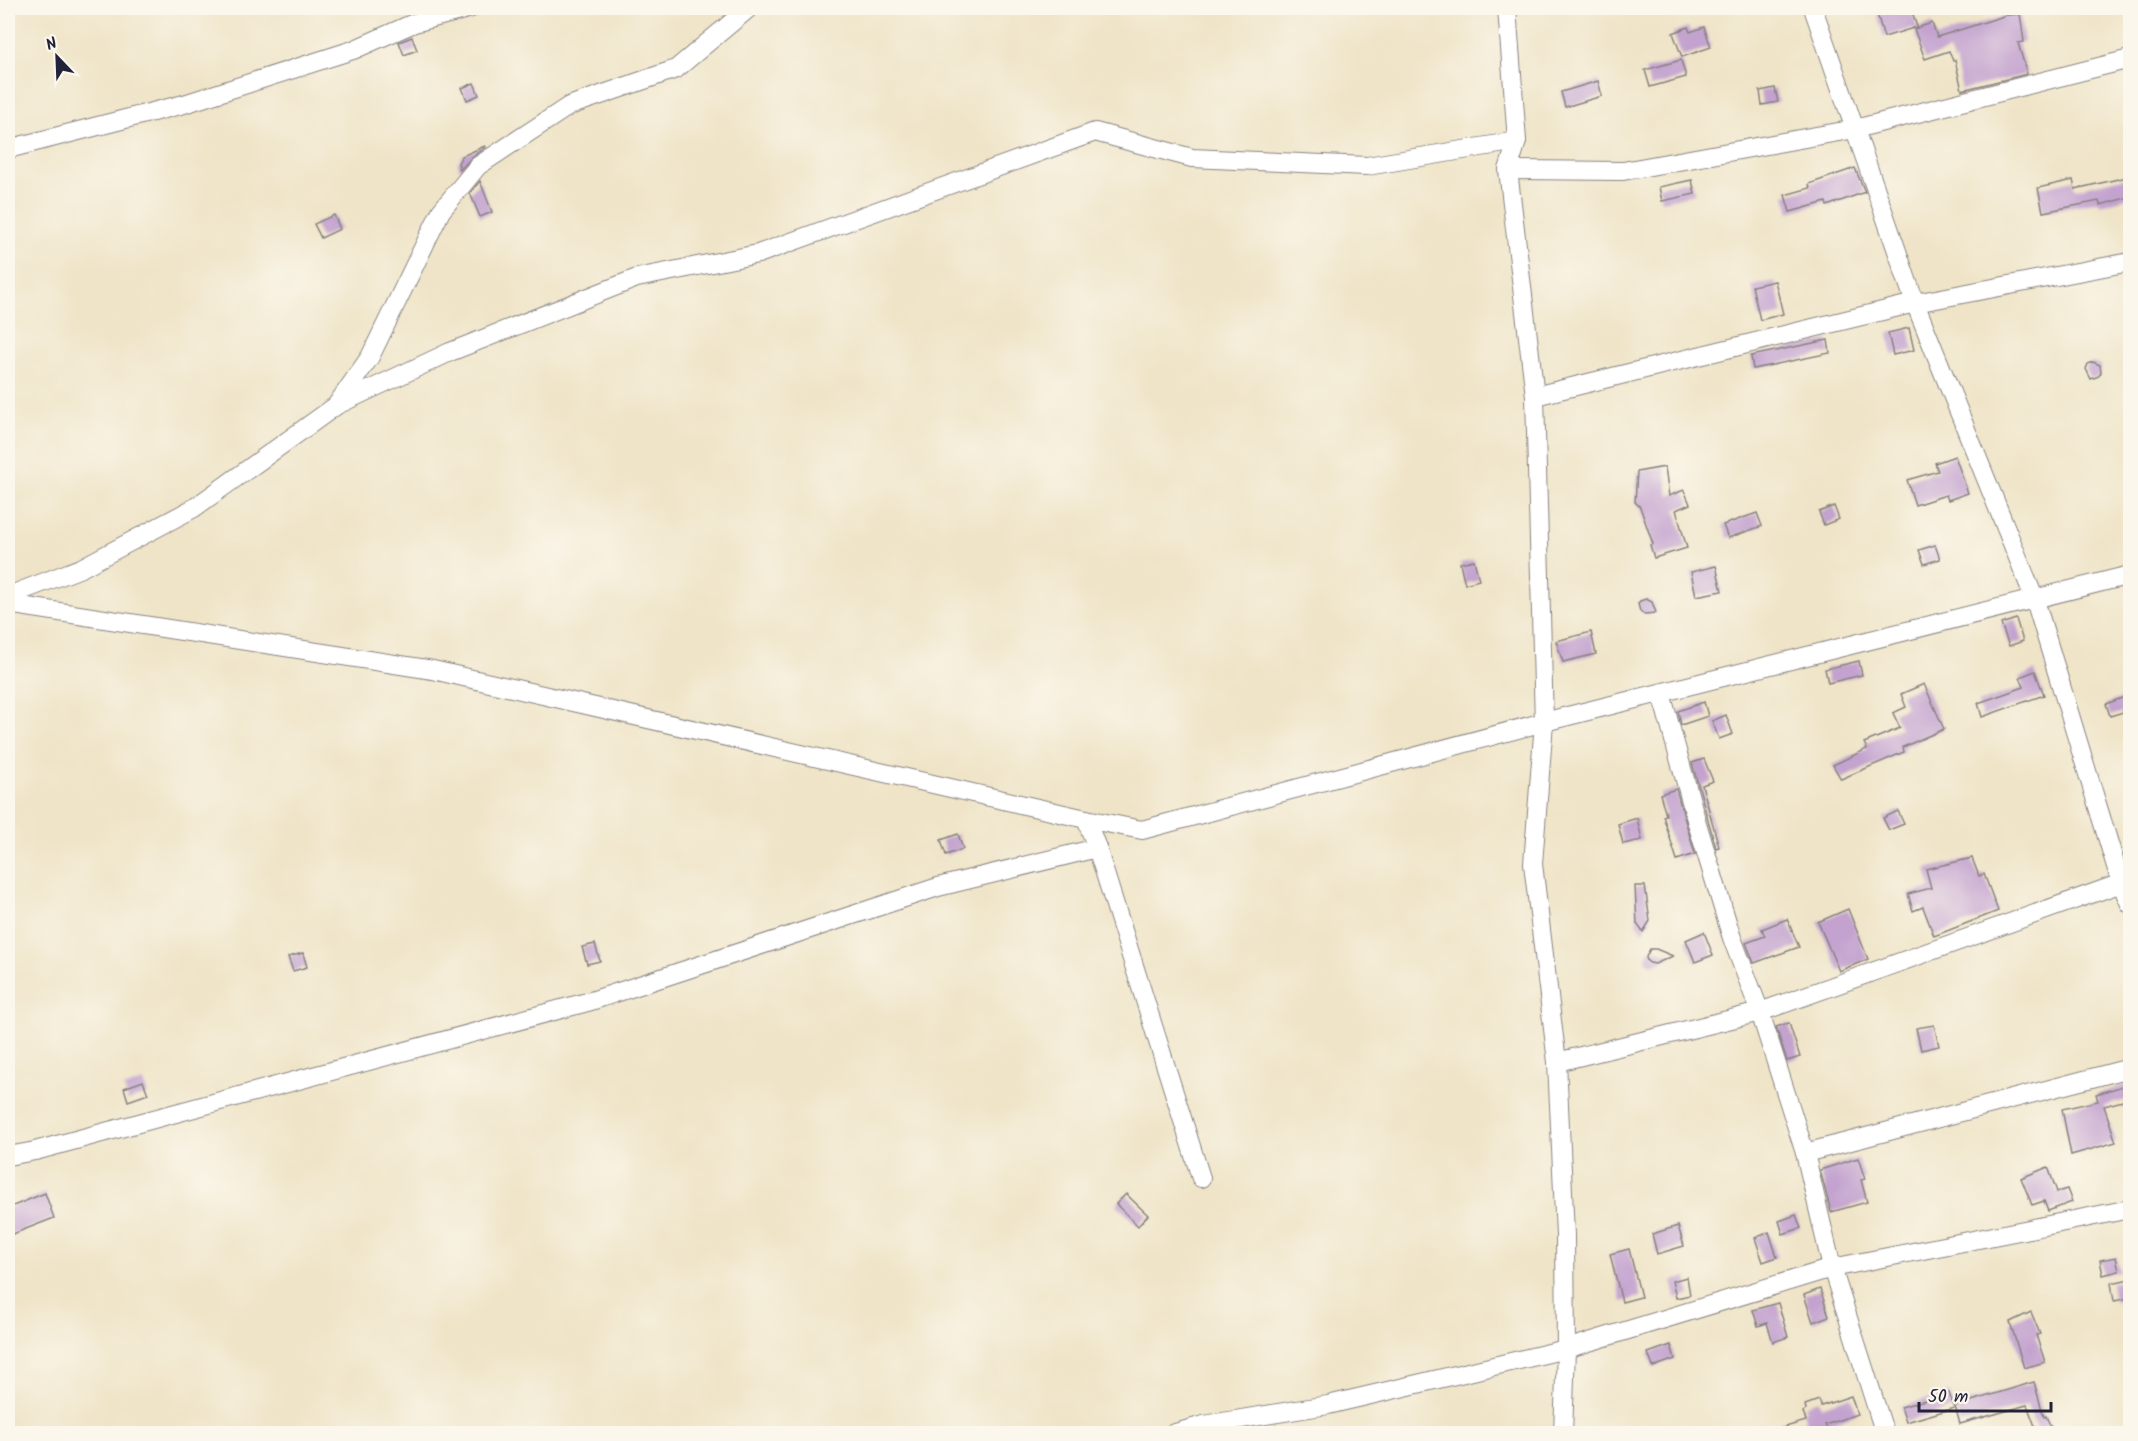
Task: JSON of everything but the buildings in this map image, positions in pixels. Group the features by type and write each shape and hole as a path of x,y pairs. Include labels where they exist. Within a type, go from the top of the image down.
{"street":[{"path":"8,148 184,104 353,50 414,23 471,8"},
{"path":"337,405 370,357 441,211 478,166 569,106 676,69 749,8"},
{"path":"1510,8 1517,141 1508,170 1535,396 1544,722 1533,864 1557,1062 1565,1235 1566,1349 1563,1434"},
{"path":"1813,8 1916,303 2035,600 2126,882 2130,904"},
{"path":"1508,170 1623,171 1855,129 2130,59"},
{"path":"8,596 81,568 194,508 337,405 450,352 638,278 758,254 1095,132 1192,158 1367,166 1517,141"},
{"path":"1535,396 1916,303 2130,262"},
{"path":"8,604 433,670 1142,830 1544,722 2130,575"},
{"path":"1661,693 1732,938 1760,1012 1805,1153 1832,1268 1864,1362 1885,1434"},
{"path":"1086,819 1201,1178"},
{"path":"8,1156 35,1151 591,1001 938,887 1097,848"},
{"path":"1557,1062 1760,1012 2126,882"},
{"path":"1805,1153 2130,1068"},
{"path":"1172,1434 1204,1425 1328,1405 1566,1349 1832,1268 2130,1209"}]}
